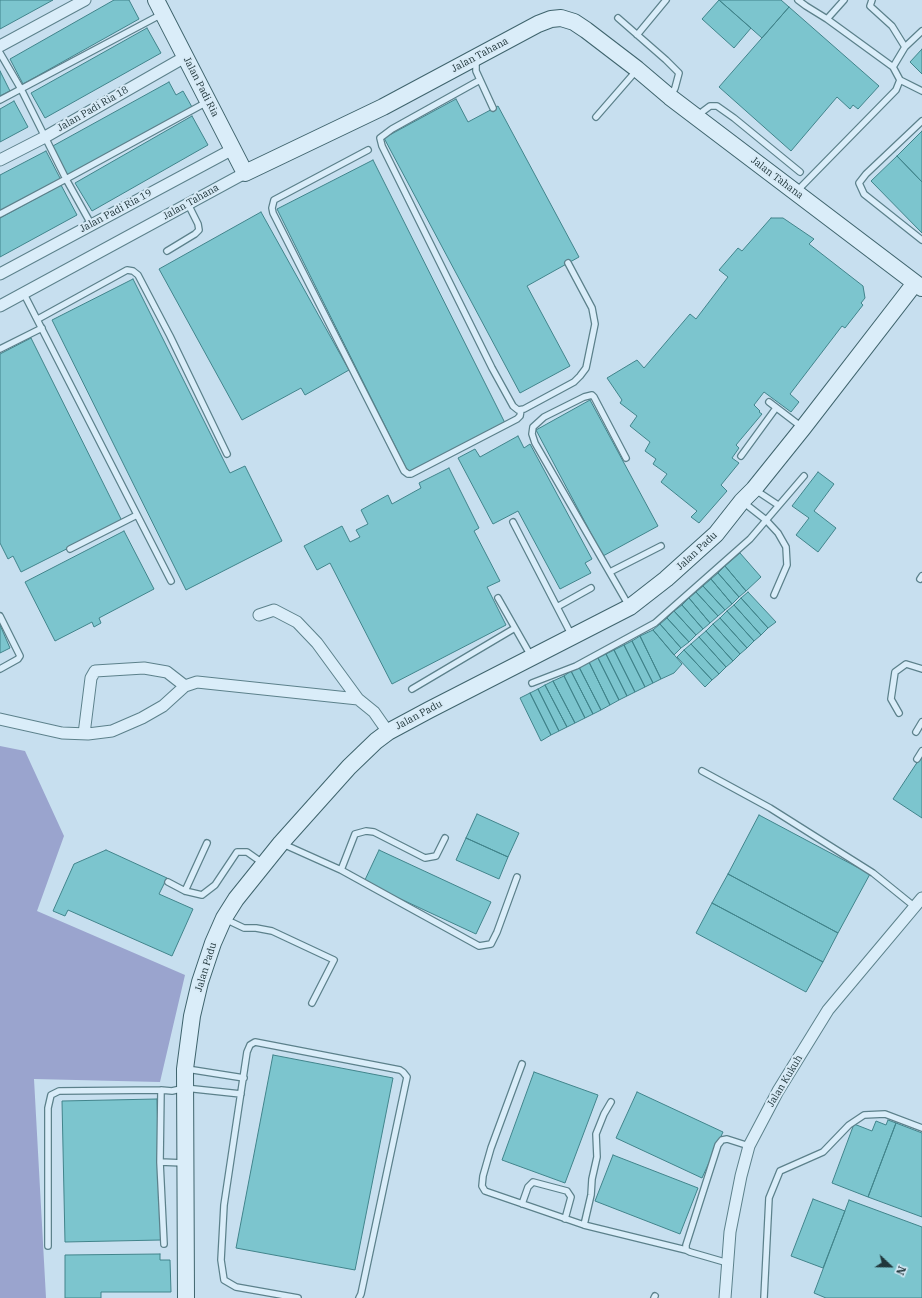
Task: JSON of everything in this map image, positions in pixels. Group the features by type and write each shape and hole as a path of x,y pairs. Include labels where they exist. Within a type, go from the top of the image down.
{"street":[{"path":"0,46 85,0"},
{"name":"Jalan Padi Ria","path":"159,7 245,173"},
{"name":"Jalan Tahana","path":"0,306 245,173 383,107 538,24 551,19 561,18 574,22 580,26 637,69 670,97 918,286"},
{"name":"Jalan Padi Ria 18","path":"0,160 45,137 185,56"},
{"name":"Jalan Padi Ria 19","path":"0,274 233,148"},
{"name":"Jalan Padu","path":"186,1298 184,1163 185,1069 192,1016 200,982 213,943 224,918 236,899 281,843 335,782 376,741 388,732 630,607 666,579 716,534 918,286"},
{"path":"259,615 274,610 297,622 317,643 358,699 374,712 388,732"},
{"path":"84,734 91,678 95,671 144,668 167,672 185,686"},
{"path":"0,719 62,733 84,734 112,731 142,718 163,706 185,686 197,682 212,682 358,699"},
{"name":"Jalan Kukuh","path":"725,1298 730,1232 740,1176 749,1146 778,1091 828,1010 922,898"}],"lane":[{"path":"637,35 666,0"},
{"path":"798,0 827,18 893,67 900,80 922,91"},
{"path":"827,18 844,0"},
{"path":"872,0 870,6 892,26 905,47"},
{"path":"0,100 159,7"},
{"path":"618,18 679,73 675,88 670,97"},
{"path":"893,67 905,47 922,31"},
{"path":"0,53 21,89 66,179 91,224"},
{"path":"476,57 476,71 493,108"},
{"path":"596,117 637,69"},
{"path":"480,80 392,129 380,138 382,146 492,368 513,406 518,410 521,410 574,382 586,368 595,324 592,308 568,264"},
{"path":"795,192 896,90 900,80"},
{"path":"0,214 208,101"},
{"path":"696,116 710,106 717,106 800,172"},
{"path":"922,121 866,174 859,183 864,194 922,240"},
{"path":"368,150 274,200 272,208 273,213 404,471 408,474 412,474 517,419 520,416 521,410"},
{"path":"167,251 199,230 198,224 188,204"},
{"path":"38,320 127,270 138,274 170,336 227,454"},
{"path":"24,294 171,582"},
{"path":"0,349 42,328"},
{"path":"626,458 592,396 584,397 544,417 533,427 532,434 535,443 630,607"},
{"path":"769,402 803,428"},
{"path":"741,456 776,408"},
{"path":"532,683 576,666 655,623 750,539 804,476"},
{"path":"754,489 778,505"},
{"path":"742,501 766,520 778,533 786,547 787,565 774,595"},
{"path":"70,549 137,515"},
{"path":"513,522 572,636"},
{"path":"610,572 660,546"},
{"path":"557,607 591,588"},
{"path":"498,598 532,658"},
{"path":"0,616 20,656 18,659 0,669"},
{"path":"412,689 515,628"},
{"path":"899,712 891,699 895,672 906,664 922,669"},
{"path":"916,732 922,722"},
{"path":"917,759 922,751"},
{"path":"702,771 770,808 873,873 915,907"},
{"path":"341,870 355,834 366,831 374,832 425,858 436,856 445,838"},
{"path":"185,891 207,843"},
{"path":"281,843 341,870 479,946 491,944 497,932 517,877"},
{"path":"168,882 185,891 202,895 214,885 237,852 247,852 264,864"},
{"path":"224,918 244,928 256,928 272,932 334,960 312,1003"},
{"path":"298,1298 236,1287 224,1280 221,1260 224,1204 249,1048 255,1042 400,1070 406,1074 407,1080 359,1298"},
{"path":"522,1064 482,1176 482,1186 485,1192 584,1225 686,1250 728,1263"},
{"path":"185,1069 244,1078"},
{"path":"48,1246 48,1108 51,1095 59,1090 172,1091 185,1088 241,1094"},
{"path":"162,1090 160,1162 164,1244"},
{"path":"584,1225 591,1195 592,1179 597,1157 596,1134 604,1114 611,1102"},
{"path":"764,1298 769,1198 780,1171 823,1152 849,1125 864,1115 885,1114 922,1128"},
{"path":"686,1250 686,1244 718,1145 722,1140 727,1139 749,1146"},
{"path":"160,1162 184,1163"},
{"path":"522,1204 528,1187 533,1182 567,1191 571,1197 565,1219"}],"shaded area":[{"path":"0,746 25,751 64,836 37,911 185,975 160,1082 34,1079 46,1298 0,1298"}],"building":[{"path":"0,0 53,0 0,29"},
{"path":"114,0 129,0 139,19 23,84 10,59"},
{"path":"719,0 751,28 734,48 702,19"},
{"path":"719,0 781,0 789,7 762,38"},
{"path":"789,7 879,86 858,109 853,105 850,109 837,97 791,151 719,87"},
{"path":"147,28 161,53 45,118 31,93"},
{"path":"922,49 922,74 910,62"},
{"path":"0,71 10,91 0,96"},
{"path":"169,82 176,95 183,91 192,107 67,177 51,147"},
{"path":"456,99 468,122 498,106 579,257 527,286 570,366 520,393 384,138"},
{"path":"14,101 28,127 0,142 0,109"},
{"path":"192,116 208,145 92,211 75,183"},
{"path":"922,131 922,182 897,156"},
{"path":"46,151 61,180 0,212 0,175"},
{"path":"897,156 922,182 922,233 871,181"},
{"path":"373,160 505,423 408,472 277,209"},
{"path":"61,185 77,215 0,257 0,218"},
{"path":"261,212 349,370 305,395 301,388 242,420 159,269"},
{"path":"771,218 783,218 814,239 809,244 863,286 865,298 861,303 863,305 845,328 842,326 790,394 799,402 791,412 764,392 754,405 762,414 736,445 739,448 732,458 739,463 721,485 727,491 699,523 691,517 697,511 661,482 667,474 653,464 656,459 645,451 650,442 630,426 637,416 620,403 622,400 607,378 637,360 644,368 690,314 696,319 728,277 719,270 738,248 742,251"},
{"path":"133,279 230,473 245,466 282,541 186,590 52,320"},
{"path":"31,338 122,521 21,572 13,556 8,559 0,543 0,354"},
{"path":"590,400 658,526 603,556 536,430"},
{"path":"518,436 524,448 530,444 592,559 585,563 591,573 560,589 518,511 493,524 458,458 475,449 480,457"},
{"path":"449,468 479,528 474,531 500,581 487,587 506,625 392,684 330,563 317,570 304,546 342,526 350,542 360,537 356,530 368,524 361,510 388,495 392,504 421,488 419,483"},
{"path":"818,472 834,484 814,511 836,528 818,552 796,535 809,518 792,506"},
{"path":"124,531 154,589 99,618 101,623 94,627 92,622 55,641 25,582"},
{"path":"740,553 761,577 746,591 725,566"},
{"path":"725,566 746,591 739,597 718,573"},
{"path":"718,573 739,597 732,604 711,579"},
{"path":"711,579 732,604 725,610 703,586"},
{"path":"703,586 725,610 718,616 696,592"},
{"path":"696,592 718,616 710,623 689,598"},
{"path":"748,592 776,622 768,628 741,598"},
{"path":"689,598 710,623 703,629 682,605"},
{"path":"741,598 768,628 761,635 734,605"},
{"path":"682,605 703,629 696,635 674,611"},
{"path":"734,605 761,635 754,641 727,611"},
{"path":"674,611 696,635 689,642 667,618"},
{"path":"727,611 754,641 747,648 720,618"},
{"path":"667,618 689,642 681,648 660,624"},
{"path":"720,618 747,648 740,654 713,624"},
{"path":"660,624 681,648 674,655 653,630"},
{"path":"713,624 740,654 733,661 706,631"},
{"path":"0,625 10,648 0,653"},
{"path":"653,630 682,664 674,673 661,679 640,636"},
{"path":"706,631 733,661 726,667 699,637"},
{"path":"640,636 661,679 653,683 632,641"},
{"path":"699,637 726,667 719,674 691,644"},
{"path":"632,641 653,683 645,687 624,645"},
{"path":"691,644 719,674 712,680 684,650"},
{"path":"624,645 645,687 635,692 614,650"},
{"path":"614,650 635,692 627,696 606,654"},
{"path":"684,650 712,680 705,687 677,657"},
{"path":"606,654 627,696 619,700 598,658"},
{"path":"598,658 619,700 610,705 589,662"},
{"path":"589,662 610,705 601,710 579,667"},
{"path":"579,667 601,710 593,714 571,671"},
{"path":"571,671 593,714 585,718 564,676"},
{"path":"564,676 585,718 575,723 553,681"},
{"path":"553,681 575,723 567,727 545,685"},
{"path":"545,685 567,727 559,731 538,689"},
{"path":"538,689 559,731 551,735 530,693"},
{"path":"530,693 551,735 541,741 520,698"},
{"path":"922,755 922,818 893,799"},
{"path":"477,814 519,833 508,857 466,838"},
{"path":"759,815 870,874 838,933 728,874"},
{"path":"466,838 508,857 499,879 456,860"},
{"path":"106,850 167,878 159,894 193,909 172,956 68,910 65,916 53,911 74,864"},
{"path":"379,850 491,902 476,934 364,882"},
{"path":"728,874 838,933 823,962 712,903"},
{"path":"712,903 823,962 806,992 696,933"},
{"path":"273,1055 393,1078 355,1270 236,1248"},
{"path":"534,1072 598,1095 565,1183 502,1160"},
{"path":"637,1092 723,1132 702,1178 616,1138"},
{"path":"157,1099 161,1240 65,1242 62,1101"},
{"path":"888,1120 896,1123 868,1197 832,1183 854,1124 872,1131 876,1121 886,1125"},
{"path":"896,1123 922,1133 922,1217 868,1197"},
{"path":"613,1155 698,1188 680,1234 595,1201"},
{"path":"813,1199 845,1211 823,1268 791,1256"},
{"path":"849,1200 922,1227 922,1298 826,1298 814,1293"},
{"path":"160,1254 160,1260 170,1260 171,1292 101,1292 101,1298 65,1298 65,1255"}]}
